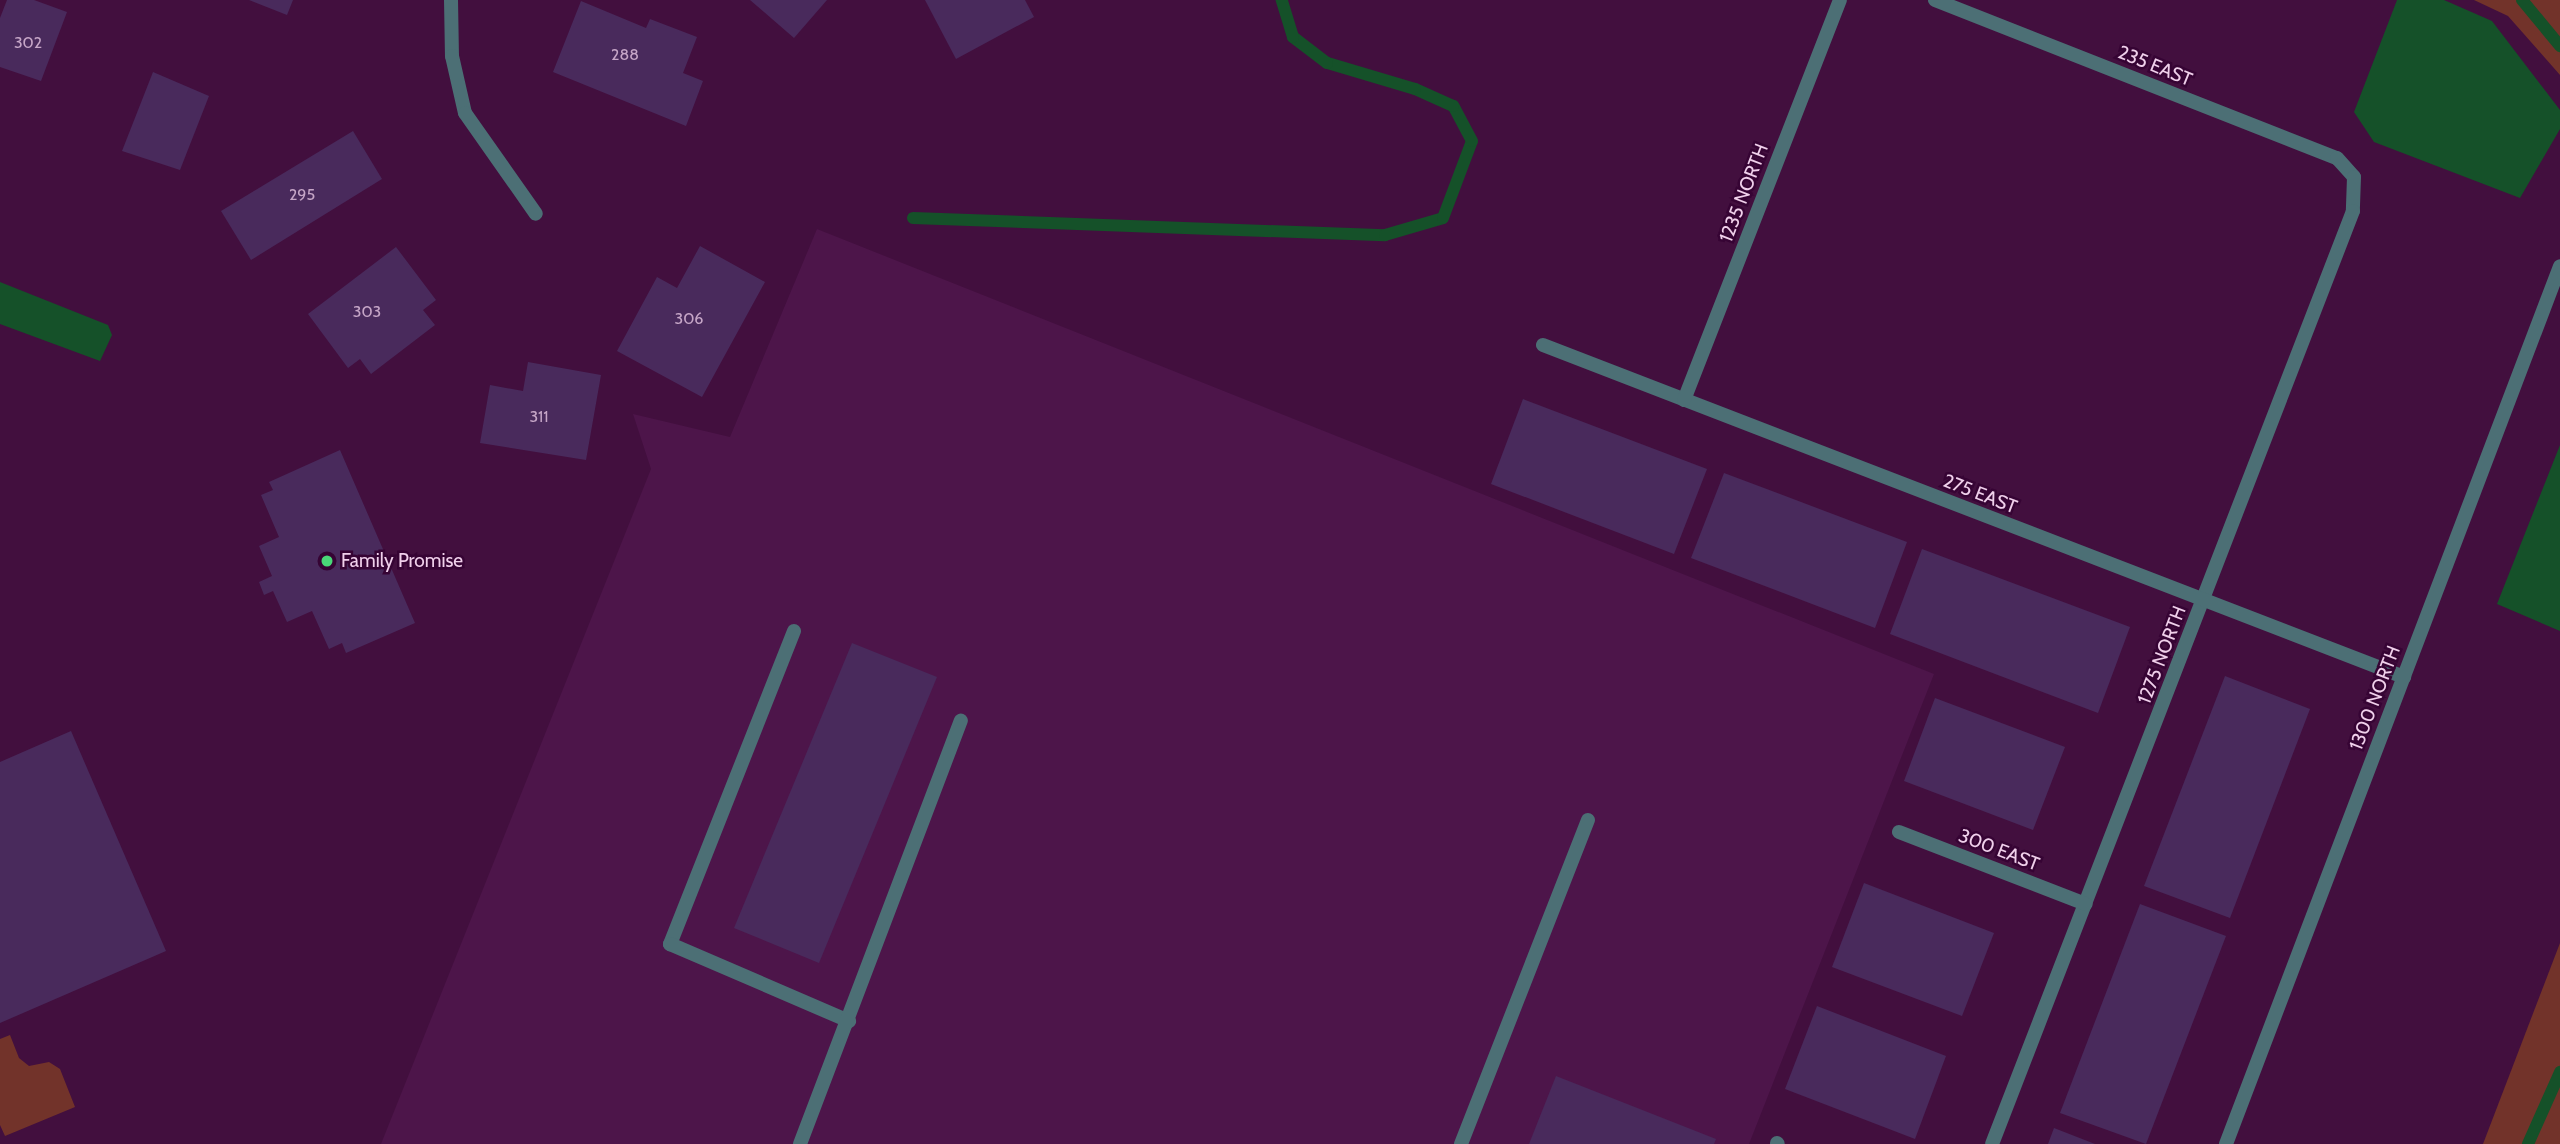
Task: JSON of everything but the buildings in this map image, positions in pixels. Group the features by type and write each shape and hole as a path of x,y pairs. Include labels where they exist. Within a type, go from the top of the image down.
{"street":[{"path":"451,0 452,56 466,113 536,214"},
{"name":"1235 NORTH","path":"1684,400 1840,0"},
{"name":"235 EAST","path":"1935,0 2337,158 2354,177"},
{"name":"1275 NORTH","path":"1992,1144 2353,211 2354,177"},
{"name":"1300 NORTH","path":"2226,1144 2560,266"},
{"name":"275 EAST","path":"1543,345 2404,677"},
{"path":"794,631 670,944 849,1020"},
{"path":"800,1144 961,721"},
{"path":"1461,1144 1588,820"},
{"name":"300 EAST","path":"1899,832 2086,904"}],"shaded area":[{"path":"2397,0 2444,0 2492,21 2560,110 2560,129 2520,198 2374,142 2354,112"},
{"path":"2474,0 2560,0 2560,75 2508,16"},
{"path":"817,229 1934,674 1749,1144 381,1144 651,469 633,414 730,437"},
{"path":"0,282 108,325 112,335 100,361 0,324"},
{"path":"2560,445 2560,631 2497,604"},
{"path":"2560,943 2560,1144 2483,1144"},
{"path":"10,1035 19,1058 29,1066 49,1062 60,1069 75,1107 5,1136 0,1125 0,1039"}],"waterway":[{"path":"913,218 1385,235 1443,218 1472,141 1453,106 1415,89 1327,63 1293,37 1282,0"},
{"path":"2522,0 2560,46"},
{"path":"2528,1144 2560,1072"}],"place":[{"name":"Family Promise","path":"327,561"}]}
